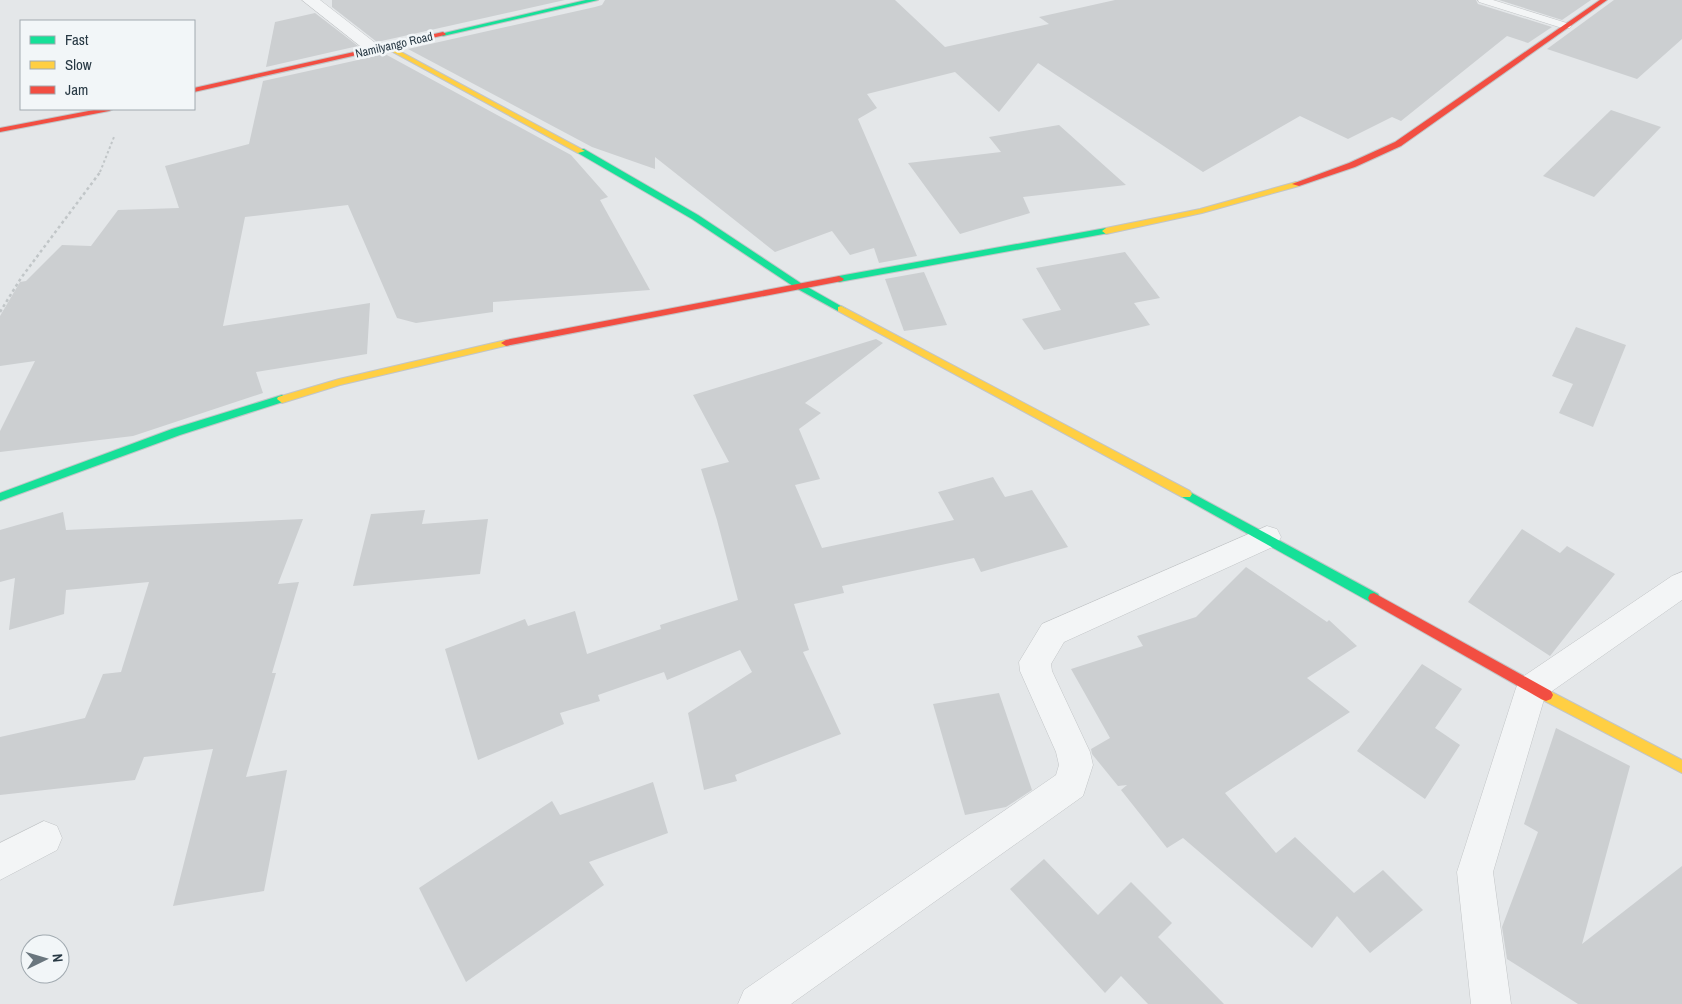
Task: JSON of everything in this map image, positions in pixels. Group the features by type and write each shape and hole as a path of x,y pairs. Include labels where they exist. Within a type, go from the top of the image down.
{"street":[{"path":"310,0 380,48 637,183 695,217 799,286 1267,537 1532,688 1682,767"},
{"name":"Namilyango Road","path":"195,90 595,0"},
{"path":"0,497 176,432 339,382 502,344 799,286 1146,224 1264,194 1352,165 1398,144 1604,0"},
{"path":"0,130 104,110"},
{"path":"758,1004 1071,785 1076,765 1073,752 1036,671 1036,662 1053,633 1267,537"},
{"path":"1491,1004 1475,872 1532,688 1682,584"},
{"path":"0,862 44,838"}],"lane":[{"path":"1483,0 1566,26"}],"path":[{"path":"0,312 21,278 102,169 115,135"}],"building":[{"path":"332,0 565,0 377,42 332,7"},
{"path":"605,0 895,0 945,47 1049,24 1039,17 1115,0 1476,0 1478,4 1552,27 1528,43 1507,36 1401,121 1392,117 1348,139 1300,116 1203,172 1038,63 999,112 955,72 867,94 877,108 858,119 917,256 879,263 874,248 850,255 832,231 775,252 655,157 655,169 592,147 408,49 595,7 602,5"},
{"path":"1499,0 1591,0 1562,20"},
{"path":"1614,0 1682,0 1682,39 1637,79 1547,49"},
{"path":"315,13 358,46 266,67 275,22"},
{"path":"385,54 571,155 608,197 600,200 650,290 493,302 493,312 416,323 397,318 348,205 245,217 223,326 370,303 367,354 256,372 263,393 133,436 0,452 0,431 35,361 0,366 0,316 20,282 26,281 62,245 91,246 118,210 179,208 165,166 249,144 263,81"},
{"path":"1611,110 1661,127 1594,197 1543,176"},
{"path":"1059,125 1126,185 1023,197 1030,213 960,234 908,163 1001,152 989,137"},
{"path":"1125,252 1160,298 1134,303 1150,325 1044,350 1022,319 1061,310 1036,268"},
{"path":"924,272 947,325 904,331 885,279"},
{"path":"1576,327 1626,345 1593,427 1559,413 1573,384 1552,376"},
{"path":"876,339 883,343 805,403 821,413 799,429 820,479 795,485 822,548 954,520 938,492 993,477 1005,497 1032,490 1068,547 981,572 974,558 842,586 844,593 794,604 809,650 803,652 841,734 735,775 737,781 704,790 688,713 752,672 740,650 667,680 664,672 598,695 600,701 560,713 564,724 478,760 445,649 525,619 528,626 575,611 587,654 661,629 660,625 738,600 717,520 701,469 729,462 693,395"},
{"path":"425,510 422,524 488,519 480,574 353,586 371,514"},
{"path":"63,512 66,530 303,519 278,584 299,582 272,673 276,673 246,777 287,770 264,891 173,906 213,749 144,757 135,780 0,795 0,737 85,718 103,674 121,672 149,582 66,590 64,614 9,630 15,578 0,582 0,530"},
{"path":"1522,529 1560,553 1567,546 1615,574 1550,656 1468,602"},
{"path":"1246,567 1327,622 1329,620 1357,646 1307,678 1350,712 1225,793 1276,853 1295,837 1354,893 1383,870 1423,910 1370,953 1337,916 1312,948 1183,838 1167,848 1121,790 1127,785 1118,786 1092,754 1091,749 1110,738 1071,669 1143,646 1137,636 1196,617"},
{"path":"1422,664 1462,689 1435,728 1460,745 1425,799 1357,751"},
{"path":"999,693 1032,790 1006,807 965,815 933,704"},
{"path":"1556,728 1630,766 1582,944 1682,866 1682,1004 1578,1004 1507,959 1502,927 1538,832 1524,824"},
{"path":"653,782 668,833 589,862 604,885 466,982 419,888 552,801 560,815"},
{"path":"1044,859 1098,915 1131,882 1172,923 1158,937 1224,1004 1148,1004 1121,976 1105,993 1010,889"}],"traffic: fast":[{"path":"443,34 595,0"},
{"path":"581,151 695,217 799,286 841,309"},
{"path":"839,279 1106,231"},
{"path":"0,497 176,432 282,399"},
{"path":"1186,494 1374,598"}],"traffic: slow":[{"path":"386,46 581,151"},
{"path":"1106,231 1202,211 1296,184"},
{"path":"841,309 1186,494"},
{"path":"282,399 339,382 506,343"},
{"path":"1546,695 1682,767"}],"traffic: jam":[{"path":"1296,184 1352,165 1398,144 1604,0"},
{"path":"195,90 443,34"},
{"path":"0,130 104,110"},
{"path":"506,343 839,279"},
{"path":"1374,598 1546,695"}]}
